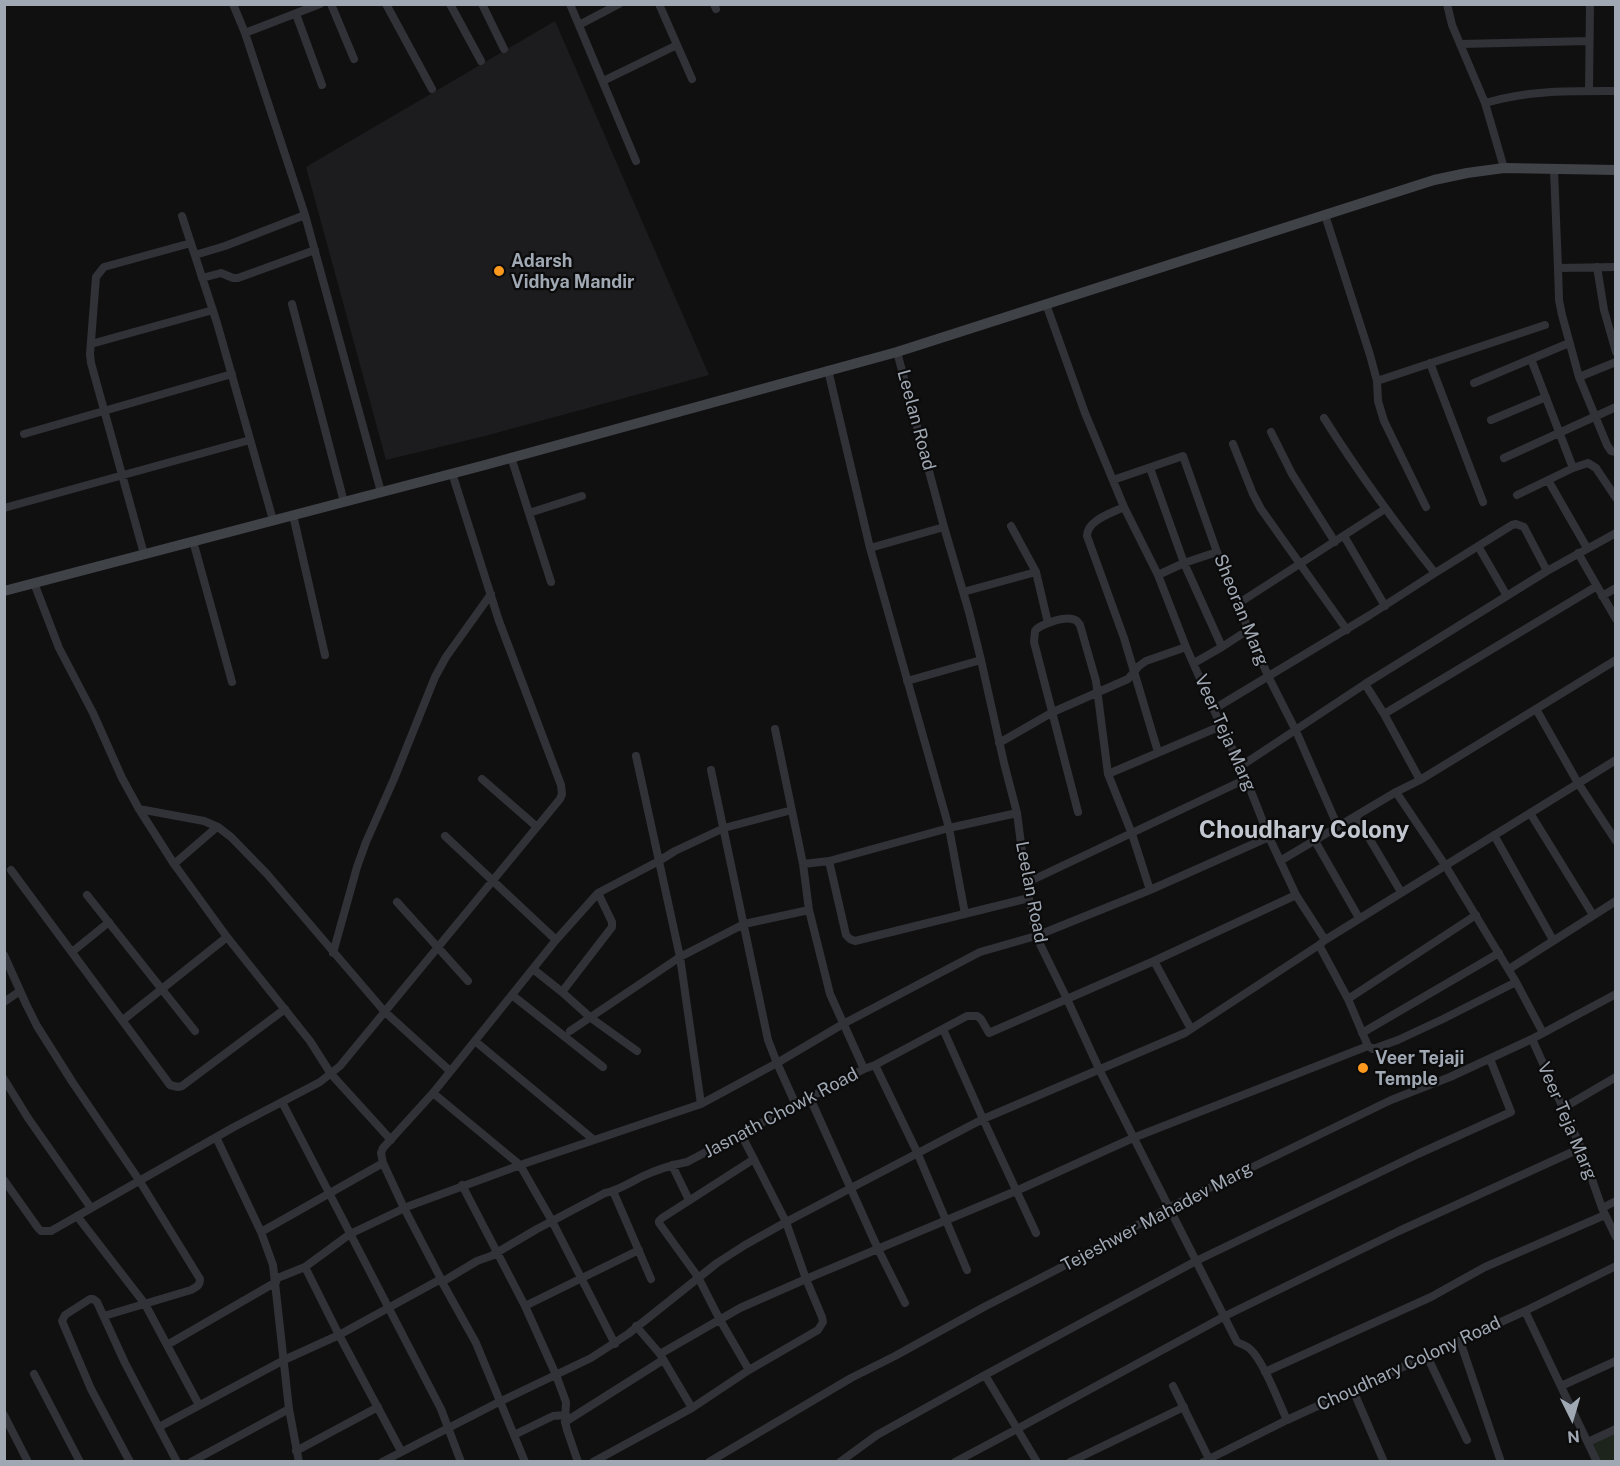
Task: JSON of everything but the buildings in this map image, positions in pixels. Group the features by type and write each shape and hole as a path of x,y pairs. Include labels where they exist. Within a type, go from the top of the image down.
{"main road":[{"path":"4,591 344,502 897,352 1434,180 1504,168 1616,170"}],"street":[{"path":"233,4 245,33 305,215 381,492"},
{"path":"245,33 320,4"},
{"path":"330,4 354,59"},
{"path":"386,4 432,89"},
{"path":"450,4 481,61"},
{"path":"482,4 504,49"},
{"path":"570,4 636,161"},
{"path":"579,25 619,4"},
{"path":"659,4 692,79"},
{"path":"1447,4 1452,25 1485,103 1504,168"},
{"path":"1589,91 1590,4"},
{"path":"296,14 322,85"},
{"path":"1460,44 1589,41"},
{"path":"603,81 677,45"},
{"path":"1485,103 1528,93 1616,91"},
{"path":"1554,170 1559,300 1579,377 1607,446 1611,451 1616,452"},
{"path":"195,255 305,215"},
{"path":"1325,215 1365,336 1377,381 1378,400 1384,422 1426,507"},
{"path":"182,216 213,310 273,520"},
{"path":"144,554 91,363 96,277 99,271 109,265 191,243"},
{"path":"202,278 221,273 238,278 315,250"},
{"path":"1597,267 1604,310 1616,351"},
{"path":"1558,268 1616,267"},
{"path":"292,304 344,502"},
{"name":"Veer Teja Marg","path":"1046,304 1075,387 1113,480 1158,575 1186,646 1241,766 1269,837 1296,895 1322,942 1368,1046"},
{"path":"1604,310 1616,309"},
{"path":"91,344 213,310"},
{"path":"1377,381 1545,325"},
{"path":"1474,383 1569,343"},
{"name":"Leelan Road","path":"897,352 981,660 1017,813 1035,936 1133,1138 1237,1342 1250,1349 1265,1372 1287,1420"},
{"path":"1531,359 1573,468"},
{"path":"1579,377 1616,362"},
{"path":"1430,363 1483,502"},
{"path":"828,370 870,548 949,828 965,914"},
{"path":"24,434 232,374"},
{"path":"1491,420 1546,397"},
{"path":"1504,458 1616,407"},
{"path":"1324,418 1350,461 1435,573"},
{"path":"1271,432 1298,483 1335,542"},
{"path":"4,508 250,440"},
{"path":"1233,444 1261,509 1347,630"},
{"name":"Sheoran Marg","path":"1113,480 1183,456 1248,630 1338,827"},
{"path":"512,457 551,582"},
{"path":"1517,495 1588,463 1593,465 1616,498"},
{"path":"1150,468 1184,563 1222,647"},
{"path":"452,473 500,621 561,785 562,794 569,804"},
{"path":"1548,480 1587,548"},
{"path":"529,513 582,496"},
{"path":"1125,507 1091,524 1086,531 1124,638 1158,752"},
{"path":"1239,603 1385,509"},
{"path":"293,515 325,655"},
{"path":"1214,709 1347,630 1512,525 1524,527 1547,572"},
{"path":"1011,526 1036,572 1048,623"},
{"path":"870,548 944,527"},
{"path":"1241,766 1365,684 1578,553 1616,533"},
{"path":"1344,536 1385,606"},
{"path":"193,541 232,682"},
{"path":"1478,546 1507,596"},
{"path":"1158,575 1217,552"},
{"path":"1578,553 1616,618"},
{"path":"963,591 1036,572"},
{"path":"34,583 59,648 93,713 122,778 174,864 227,937 310,1041 332,1074 391,1140"},
{"path":"1384,714 1597,586"},
{"path":"1602,596 1616,588"},
{"path":"333,953 366,842 435,677 446,657 491,594"},
{"path":"1078,812 1034,642 1035,631 1038,627 1066,619 1076,620 1080,625 1098,692 1108,774 1132,834 1150,890"},
{"path":"1194,663 1248,630"},
{"path":"999,743 1053,712 1128,679 1146,661 1186,646"},
{"path":"907,681 981,660"},
{"path":"1280,861 1420,780 1616,660"},
{"path":"1365,684 1420,780"},
{"path":"1536,709 1578,783 1616,841"},
{"path":"1108,774 1221,726"},
{"path":"775,729 803,864 809,910 830,994 864,1070"},
{"path":"636,756 680,957 701,1104"},
{"path":"382,1461 615,1344 698,1277 745,1245 851,1187 983,1119 1100,1071 1191,1029 1359,918 1616,760"},
{"path":"711,770 765,1026 777,1063 796,1105"},
{"path":"482,779 537,827"},
{"path":"1026,883 1246,779"},
{"path":"1396,792 1445,865 1509,969 1543,1033"},
{"path":"4,1180 41,1231 51,1231 332,1074 562,794"},
{"path":"139,809 204,821 231,837 267,874 384,1011 450,1071"},
{"path":"159,1427 284,1360 339,1335 441,1279 383,1163 381,1153 383,1148 433,1093 556,939 598,893 675,851 724,828 792,810"},
{"path":"803,864 829,861 949,828 1017,813"},
{"path":"1530,813 1593,915"},
{"path":"1356,816 1401,892"},
{"path":"174,864 217,827"},
{"path":"1494,835 1553,940"},
{"path":"445,836 556,939"},
{"path":"167,1345 275,1281 305,1267 350,1234 404,1209 462,1185 701,1104 843,1024 980,952 1035,936 1150,890 1269,837"},
{"path":"1315,841 1359,918"},
{"path":"829,861 846,935 850,939 861,940 1029,898"},
{"path":"10,870 170,1085 182,1086 285,1009"},
{"path":"562,992 612,927 612,922 598,893"},
{"path":"87,895 195,1031"},
{"name":"Jasnath Chowk Road","path":"525,1461 476,1343 442,1282 605,1193 672,1165 687,1162 967,1016 977,1016 981,1019 988,1033 1154,961 1296,895"},
{"path":"1509,969 1616,901"},
{"path":"397,902 468,981"},
{"path":"570,1031 680,957 744,924 809,910"},
{"path":"1348,999 1476,915"},
{"path":"72,952 109,922"},
{"path":"123,1020 227,937"},
{"path":"1362,1033 1499,953"},
{"path":"4,955 37,1026 139,1180 200,1279 198,1286 190,1290 104,1316"},
{"path":"1154,961 1191,1029"},
{"path":"533,969 591,1018 637,1051"},
{"path":"514,1435 553,1416 566,1418 740,1308 1016,1191 1133,1138 1368,1046 1373,1049 1398,1040 1516,982"},
{"path":"4,1002 20,991"},
{"path":"512,994 603,1067"},
{"name":"Tejeshwer Mahadev Marg","path":"708,1461 851,1378 1168,1208 1391,1100 1450,1077 1532,1040 1616,994"},
{"path":"943,1029 1036,1233"},
{"name":"Veer Teja Marg","path":"1532,1040 1581,1148 1616,1237"},
{"path":"475,1041 594,1140"},
{"path":"840,1461 877,1435 985,1374 1196,1261 1511,1112 1490,1059"},
{"path":"875,1065 917,1152 967,1270"},
{"path":"1563,1108 1616,1077"},
{"path":"4,1079 28,1118 91,1208"},
{"path":"433,1093 520,1165 552,1221 615,1344"},
{"path":"810,1098 905,1303"},
{"path":"282,1102 441,1409 461,1461"},
{"path":"593,1461 692,1407 749,1370 818,1330 823,1322 786,1222 741,1134"},
{"path":"216,1137 268,1248 275,1281 289,1409 299,1461"},
{"path":"955,1461 1225,1316 1399,1231 1581,1148"},
{"path":"749,1370 698,1277 659,1223 662,1218 754,1159"},
{"path":"261,1232 383,1163"},
{"path":"672,1165 689,1200"},
{"path":"462,1185 525,1306 556,1375 566,1402 566,1418 578,1461"},
{"path":"614,1191 651,1279"},
{"path":"1265,1372 1431,1297 1485,1266 1604,1211 1616,1201"},
{"path":"77,1216 145,1304 200,1405"},
{"path":"525,1306 639,1250"},
{"name":"Choudhary Colony Road","path":"1207,1460 1287,1420 1526,1311 1616,1266"},
{"path":"305,1267 401,1451"},
{"path":"129,1461 91,1389 62,1321 65,1314 90,1299 97,1302 125,1363 177,1461"},
{"path":"1526,1311 1597,1461"},
{"path":"636,1326 662,1357 692,1407"},
{"path":"1460,1341 1502,1461"},
{"path":"1427,1356 1467,1440"},
{"path":"1561,1386 1616,1361"},
{"path":"34,1374 80,1461"},
{"path":"985,1374 1037,1461"},
{"path":"1173,1386 1207,1460"},
{"path":"1353,1390 1384,1461"},
{"path":"296,1451 378,1407"},
{"path":"1070,1461 1184,1407"},
{"path":"191,1461 289,1409"},
{"path":"4,1415 28,1461"},
{"path":"1587,1442 1616,1429"}],"shaded area":[{"name":"Adarsh Vidhya Mandir","path":"555,21 709,375 485,436 386,460 306,167"},
{"path":"1615,1433 1615,1461 1600,1461 1591,1443"}],"place":[{"name":"Adarsh Vidhya Mandir","path":"499,271"},
{"name":"Veer Tejaji Temple","path":"1363,1068"}],"district":[{"name":"Choudhary Colony","path":"1304,831"}]}
